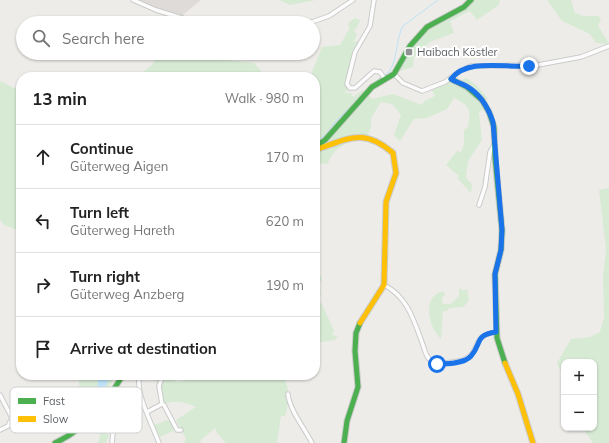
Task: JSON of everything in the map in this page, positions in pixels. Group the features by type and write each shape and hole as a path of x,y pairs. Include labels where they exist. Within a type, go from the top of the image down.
{"street":[{"path":"133,0 156,10 175,16"},
{"path":"320,19 329,16 353,0"},
{"path":"374,0 370,26 355,52 348,85 352,88 357,87 374,71 380,72 384,77"},
{"path":"320,144 326,140 372,87 384,77 394,74 410,46 427,27 464,7 472,0"},
{"path":"394,74 401,82 419,91 431,88 451,79 460,71 471,66 538,65 581,57 609,46"},
{"path":"451,79 467,86 485,104 494,127 502,230 501,250 495,274 496,332 499,349 518,394 533,443"},
{"path":"320,148 350,138 364,136 385,146 392,153 396,173 386,202 386,269 384,285 360,322 356,333 355,351 358,387 347,421 344,443"},
{"path":"479,205 484,192 490,152 495,143"},
{"path":"384,285 398,294 407,304 427,355 434,363 444,364 467,360 473,354 480,338 487,334 496,332"},
{"path":"161,380 158,386 162,404 166,407 177,430 181,430"},
{"path":"288,394 290,407 297,415 312,443"},
{"path":"0,395 10,414"},
{"path":"142,399 159,442 154,443"},
{"path":"147,412 162,404"},
{"path":"0,430 8,426 10,422"},
{"path":"55,443 74,433"},
{"path":"112,443 113,433"}],"shaded area":[{"path":"132,0 201,0 181,16 173,16 141,5"}],"green space":[{"path":"279,0 316,0 290,5"},
{"path":"474,0 500,0 499,5 477,20 470,11 450,21 454,33 430,42 414,57 413,67 400,71 402,64 413,44 423,32 435,23 462,12 471,5"},
{"path":"547,0 571,0 575,13 584,16 599,16 601,20 598,25 609,44 596,43 590,34 562,21"},
{"path":"355,18 360,20 357,28 354,30 357,35 353,42 358,41 358,46 348,84 351,88 344,93 351,93 353,97 363,90 372,99 393,94 422,105 424,101 435,96 431,89 447,82 454,83 466,78 475,84 488,98 484,103 486,107 479,112 482,140 468,161 466,178 472,184 471,193 457,178 459,176 446,165 457,151 461,152 464,144 464,130 468,127 469,121 468,109 463,103 454,98 447,109 427,118 414,119 400,141 394,135 401,115 392,104 381,102 371,118 371,127 367,139 361,139 343,146 334,153 328,164 320,163 320,72 312,72 317,60 320,60 320,52 322,47 340,45 350,27 348,26 349,22"},
{"path":"154,60 223,60 254,63 262,72 142,72"},
{"path":"0,81 16,88 16,230 4,225 0,220"},
{"path":"609,188 609,443 593,443 585,431 597,431 597,359 561,359 561,371 557,363 571,339 590,337 600,332 604,318 603,277 606,249 599,190"},
{"path":"459,289 462,289 463,291 467,289 469,300 463,307 449,308 447,311 443,311 441,339 436,334 430,320 429,312 432,298 444,291 445,295 442,298 443,304 451,304 459,296"},
{"path":"320,302 334,331 332,335 338,336 335,340 320,342"},
{"path":"79,380 113,380 109,387 80,387"},
{"path":"285,380 288,389 288,406 285,416 281,416 277,443 226,443 217,433 215,428 200,441 202,443 186,443 184,441 186,439 176,420 196,407 180,402 164,404 160,397 161,381"},
{"path":"170,419 175,430 160,437 154,425"},
{"path":"101,433 107,433 109,435 106,443 98,443"}],"water":[{"path":"98,380 109,380 105,387 98,387"}],"waterway":[{"path":"385,75 392,66 400,32 403,26 438,0"},
{"path":"372,84 382,77"},
{"path":"320,139 360,97"}],"traffic: fast":[{"path":"320,144 325,140 372,87 394,74 410,46 427,27 464,7 471,0"},
{"path":"451,79 467,87 482,100 489,112 494,127 495,158 502,230 501,250 495,274 497,338 505,363"},
{"path":"344,443 347,421 358,387 355,351 356,333 360,323"},
{"path":"115,387 120,380"},
{"path":"55,443 72,433"}],"traffic: slow":[{"path":"320,148 346,139 364,138 373,140 393,153 396,173 386,202 384,285 360,323"},
{"path":"505,363 518,394 533,443"}],"place":[{"name":"Haibach Köstler","path":"409,52"}],"route":[{"path":"437,364 467,360 473,354 477,343 482,336 496,332 495,274 502,244 493,122 485,104 477,95 467,86 451,79 460,71 471,66 529,66"}]}
